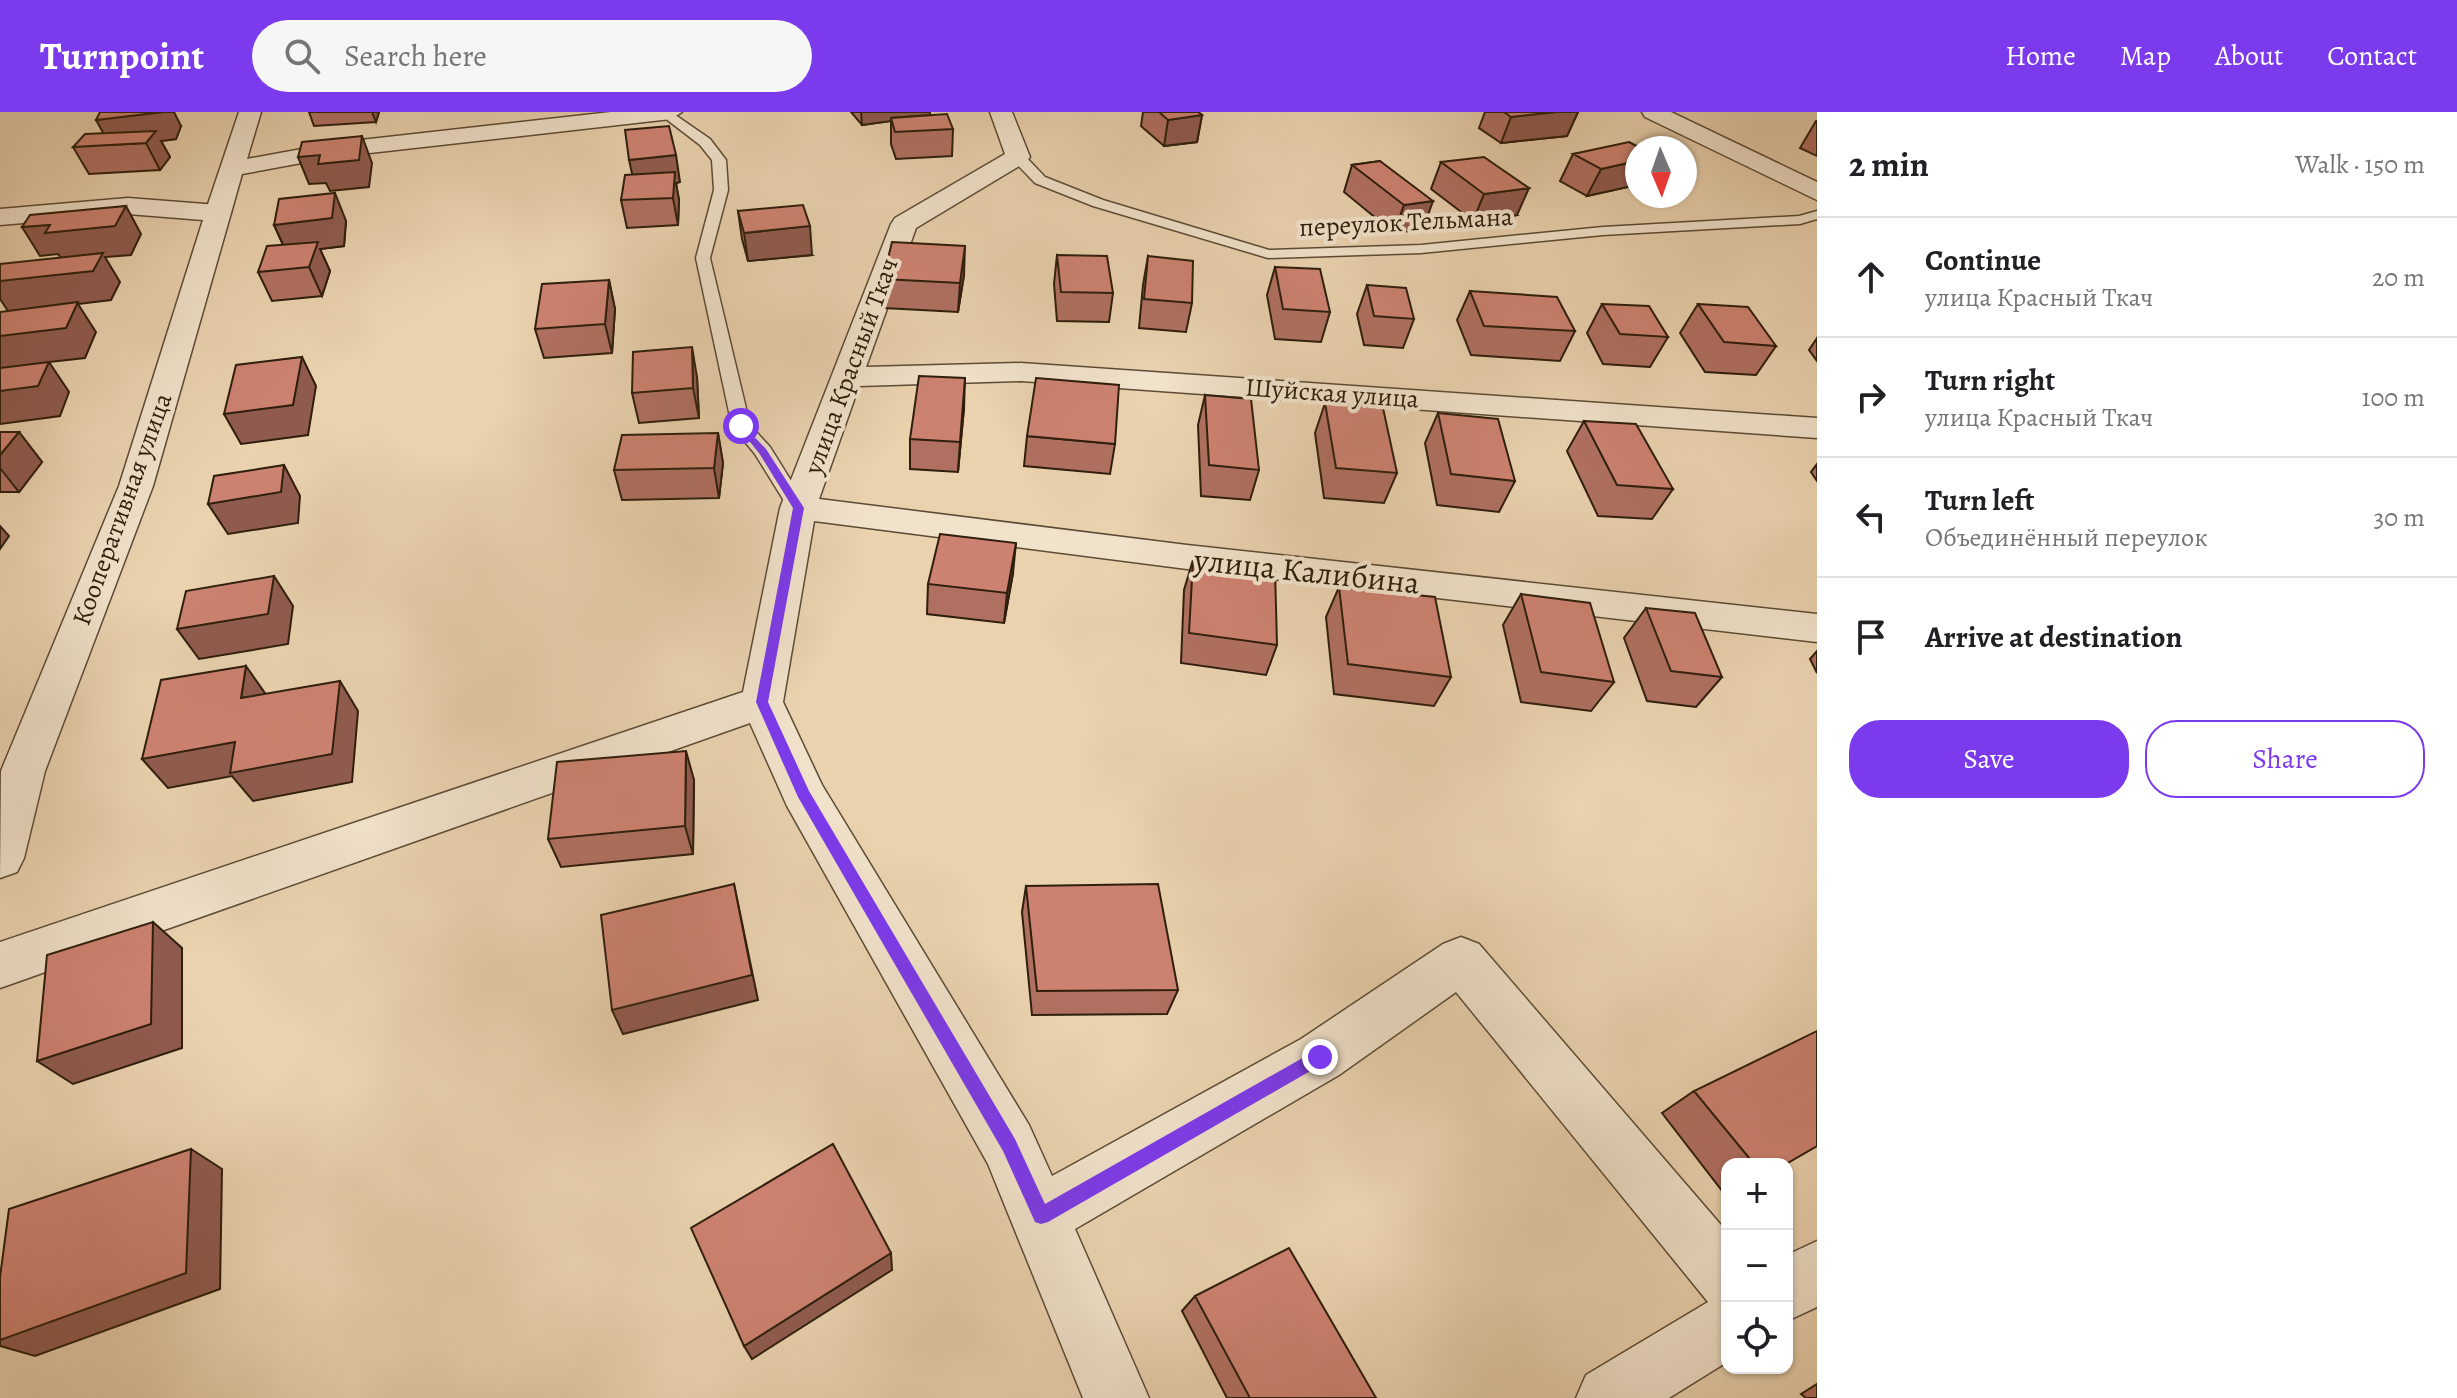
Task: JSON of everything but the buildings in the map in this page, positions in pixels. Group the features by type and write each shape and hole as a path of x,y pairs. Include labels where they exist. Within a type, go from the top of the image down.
{"street":[{"name":"Кооперативная улица","path":"0,858 11,772 136,486 250,112"},
{"path":"232,169 334,150 665,112"},
{"path":"1001,112 1018,157"},
{"path":"1653,112 1817,192"},
{"name":"улица Красный Ткач","path":"762,702 798,508 904,224 1018,157"},
{"path":"0,217 128,206 218,213"},
{"name":"Шуйская улица","path":"846,377 1021,372 1817,428"},
{"name":"улица Калибина","path":"798,508 1187,557 1817,628"},
{"path":"0,965 762,702 803,793 1009,1145 1116,1398"},
{"path":"1041,1215 1320,1057 1461,960 1721,1272"},
{"path":"1793,1286 1817,1272"},
{"path":"1609,1398 1721,1330"}],"lane":[{"name":"улица Красный Ткач","path":"665,112 705,142 719,160 721,190 703,258 741,426 763,451 798,508"},
{"name":"переулок Тельмана","path":"1018,157 1040,180 1098,203 1268,254 1421,249 1603,231 1800,220 1817,215"}],"route":[{"path":"741,426 763,451 798,508 762,702 803,793 1009,1145 1041,1215 1320,1057"}]}
